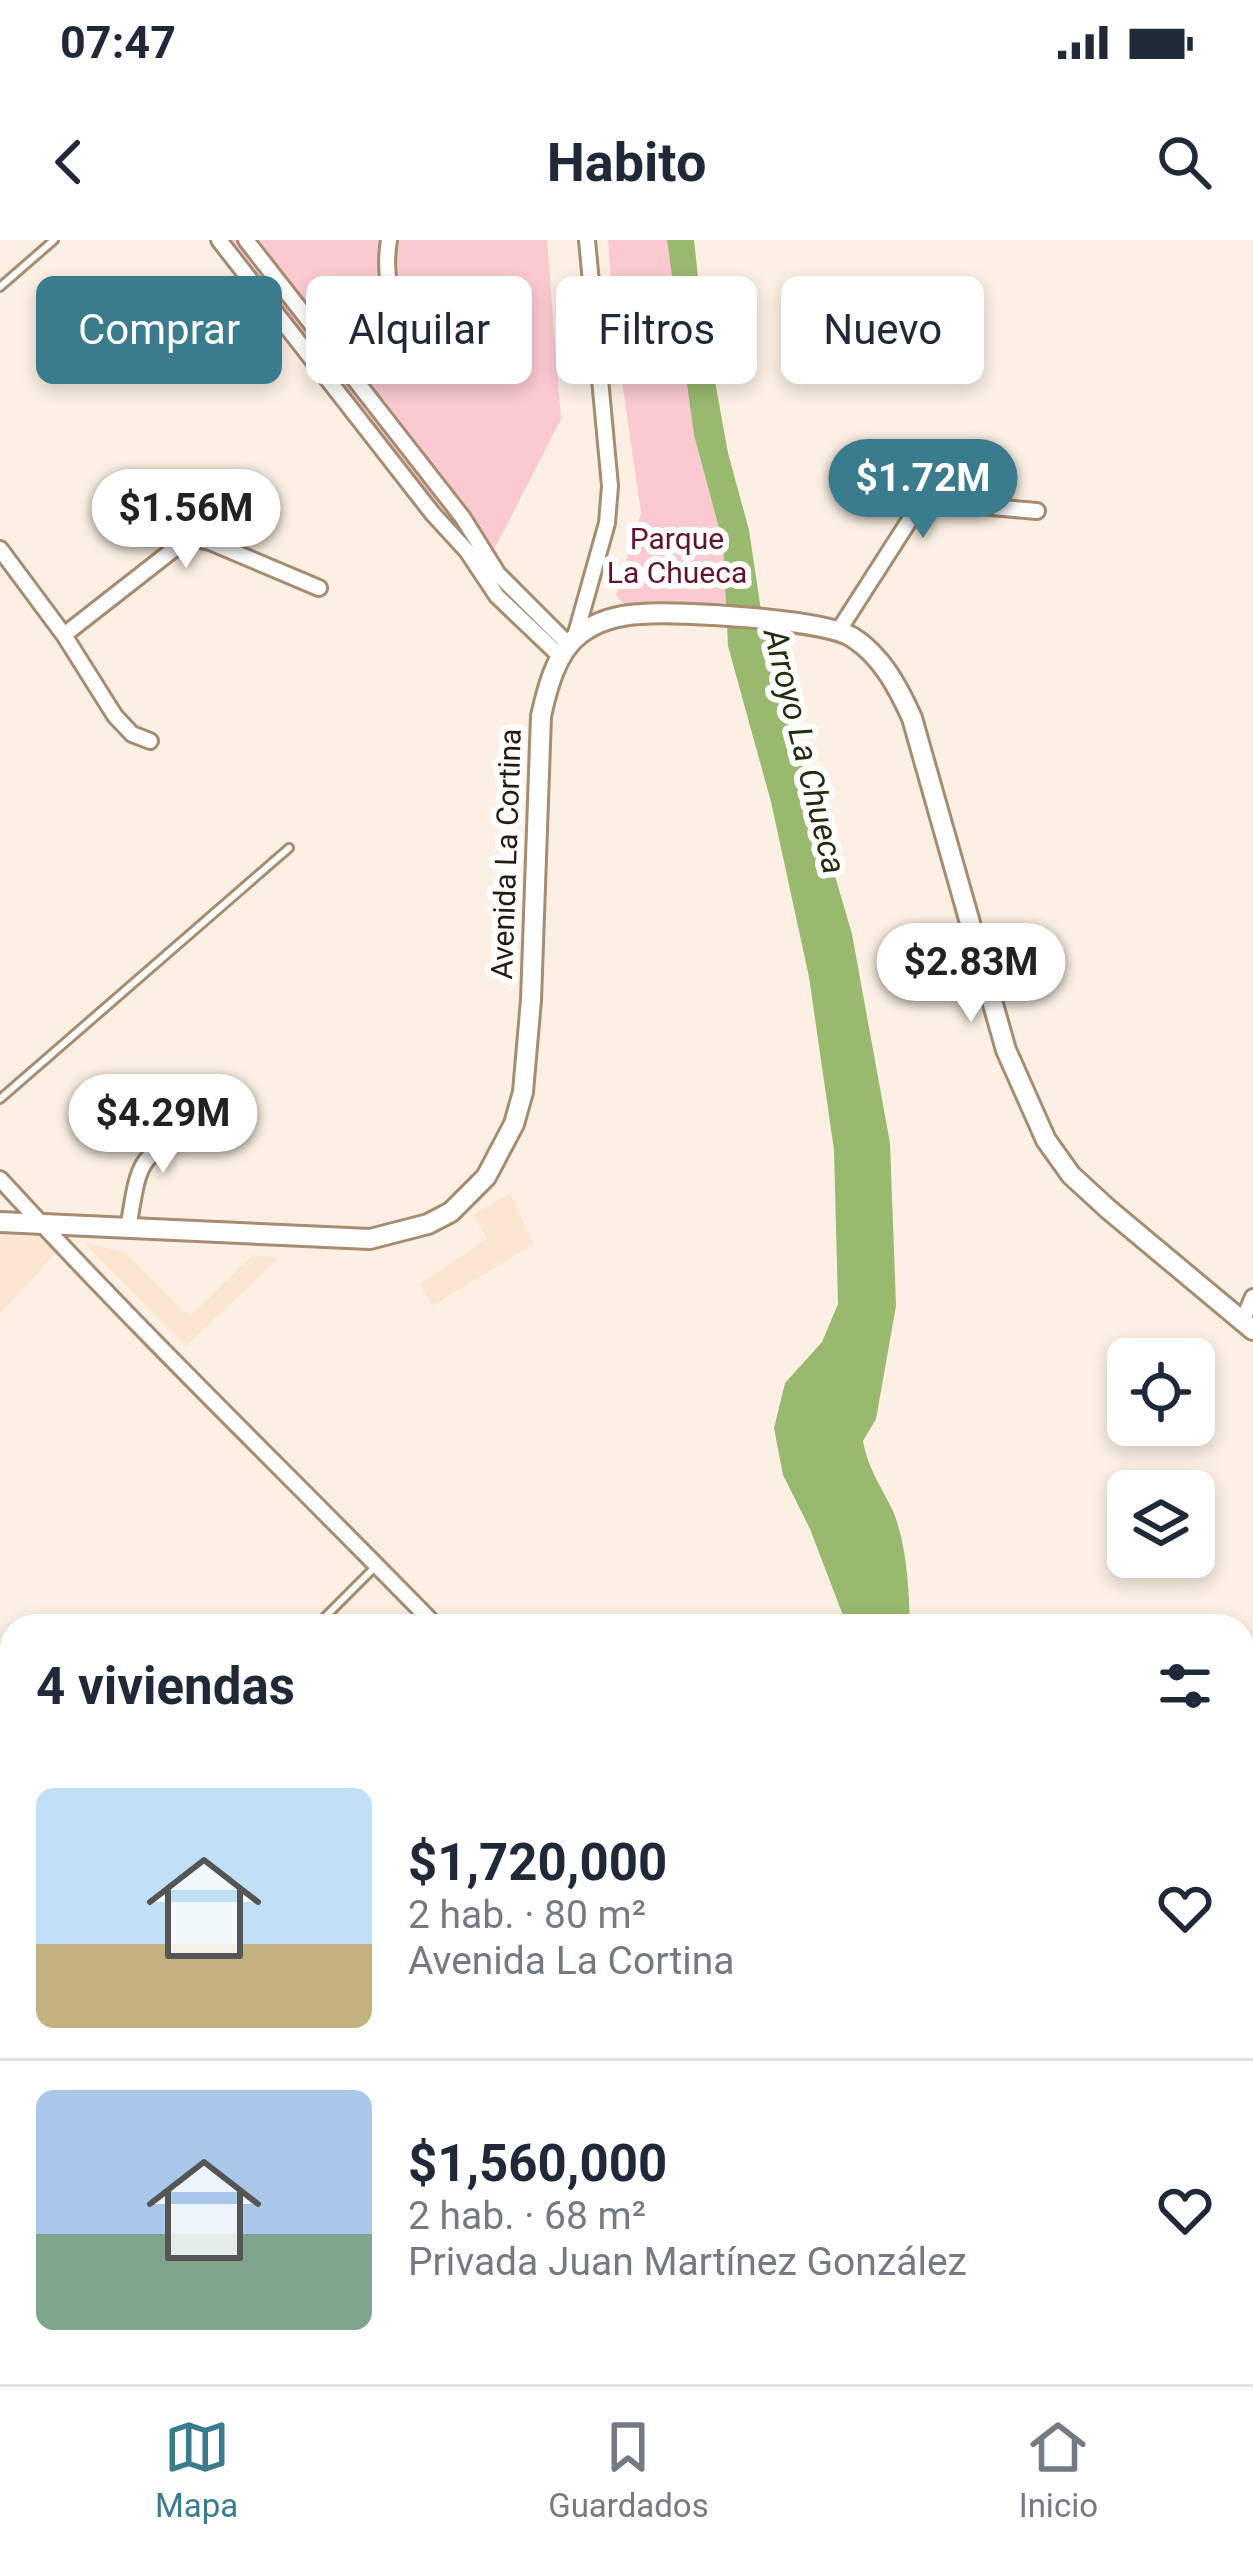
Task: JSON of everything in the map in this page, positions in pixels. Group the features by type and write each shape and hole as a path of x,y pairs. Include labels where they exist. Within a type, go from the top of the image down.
{"main road":[{"path":"568,647 613,618 643,613 811,622 839,630 873,653 898,688 911,718 1006,1050 1046,1140 1071,1174 1108,1210 1248,1326"},
{"name":"Avenida La Cortina","path":"0,1222 370,1239 439,1218 468,1197 486,1177 514,1124 523,1092 542,716 546,692 568,647"}],"street":[{"path":"219,240 467,551 497,596 568,647"},
{"path":"246,240 463,518 498,574 568,647"},
{"path":"387,276 389,240"},
{"path":"568,647 607,523 610,486 587,240"},
{"path":"839,630 918,507 934,502 1037,511"},
{"path":"64,635 174,549 195,539 320,588"},
{"path":"0,549 64,635 115,716 132,734 150,741"},
{"path":"128,1229 138,1169 148,1154 196,1121"},
{"path":"0,1180 94,1284 424,1614"},
{"path":"1248,1326 1253,1297"}],"lane":[{"path":"0,287 54,240"},
{"path":"0,1099 289,848"},
{"path":"328,1614 377,1565"}],"shaded area":[{"path":"667,240 694,240 698,276 672,276"},
{"path":"687,384 715,384 749,530 765,637 852,934 890,1143 896,1306 876,1419 863,1441 901,1538 909,1614 842,1614 783,1475 774,1428 785,1383 822,1342 838,1304 834,1150 809,977 771,802 728,646 723,543 694,435"},
{"path":"510,1193 534,1244 432,1306 420,1284 487,1239 473,1215"},
{"path":"0,1232 46,1233 60,1248 0,1314"},
{"path":"84,1243 125,1252 190,1316 253,1255 278,1259 186,1346"}],"green space":[{"path":"219,240 547,240 561,419 481,575 332,384 532,384 532,276 306,276 306,351 282,321 282,276 247,276"},
{"name":"Parque La Chueca","path":"608,240 667,240 672,276 611,276"},
{"name":"Parque La Chueca","path":"622,384 687,384 694,435 723,543 726,603 625,605 616,595 641,513"}],"water label":[{"name":"Arroyo La Chueca","path":"805,751"}]}
